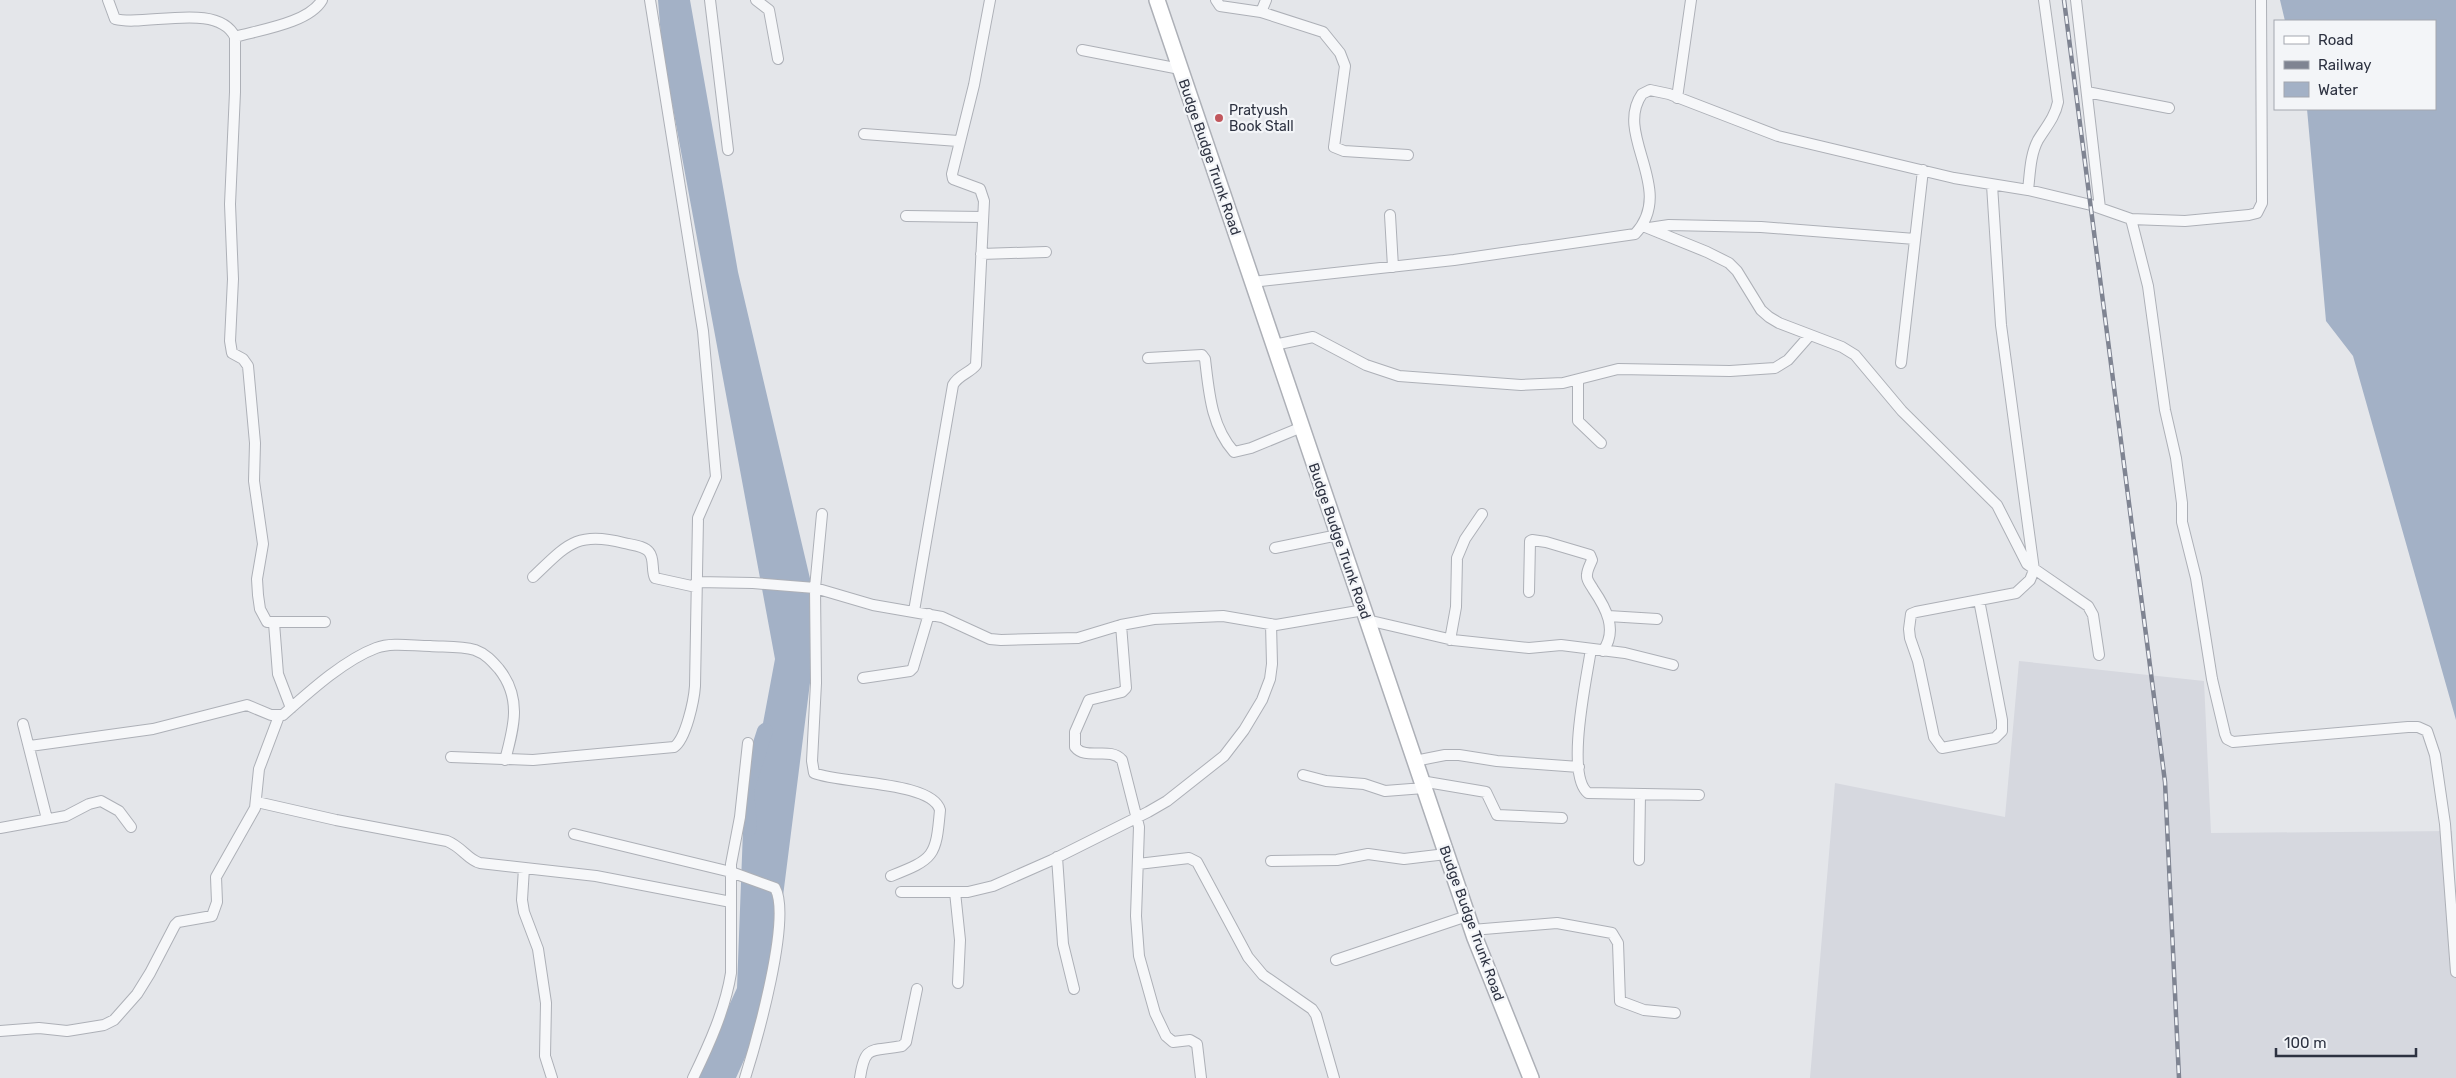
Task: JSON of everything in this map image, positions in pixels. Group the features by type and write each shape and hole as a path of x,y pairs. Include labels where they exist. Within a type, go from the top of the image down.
{"main road":[{"name":"Budge Budge Trunk Road","path":"1157,0 1446,854 1470,923 1531,1078"}],"street":[{"path":"108,0 115,20 196,17 225,26 235,37 235,92 230,204 233,311 230,341 232,353 243,359 248,366 255,443 254,481 263,544 257,579 258,595 262,616 267,622 325,622"},
{"path":"235,37 293,21 315,9 322,0"},
{"path":"451,757 505,760 580,757 674,747 678,744 692,707 695,694 698,518 716,477 708,377 650,0"},
{"path":"710,0 728,150"},
{"path":"756,0 769,10 778,59"},
{"path":"914,611 953,385 955,381 972,370 976,365 984,201 980,190 953,179 952,166 974,85 990,0"},
{"path":"1216,0 1220,6 1261,12 1323,32 1340,53 1345,66 1333,142 1336,150 1408,154"},
{"path":"1261,12 1266,0"},
{"path":"1677,98 1691,0"},
{"path":"2028,190 2033,152 2054,115 2058,102 2044,0"},
{"path":"2076,0 2100,208"},
{"path":"1645,227 1650,185 1634,120 1638,100 1647,91 1659,92 1677,98 1778,136 1992,185 2028,190 2100,208 2131,219 2217,219 2257,213 2261,208 2261,0"},
{"path":"1082,50 1180,69"},
{"path":"2087,92 2169,108"},
{"path":"864,134 958,141"},
{"path":"1901,363 1923,170"},
{"path":"1979,600 2002,720 2002,731 1995,738 1942,748 1934,737 1918,661 1910,638 1910,619 1912,614 1916,612 1979,600 2016,593 2026,584 2034,570 2000,325 1992,185"},
{"path":"1390,215 1393,267"},
{"path":"906,216 983,217"},
{"path":"2131,219 2148,286 2165,410 2176,458 2182,503 2182,522 2196,578 2212,679 2227,739 2233,742 2408,727 2427,731 2435,755 2445,824 2456,972"},
{"path":"1252,282 1393,267 1628,235 1635,234 1645,227 1669,225 1761,227 1915,238"},
{"path":"1645,227 1707,252 1730,264 1769,317 1842,347 1855,355 1902,411 1945,456 1997,505 2020,555 2034,570 2088,606 2094,616 2099,655"},
{"path":"981,254 1046,252"},
{"path":"1274,345 1313,337 1366,365 1399,376 1522,385 1578,380 1618,369 1730,370 1775,368 1788,360 1810,335"},
{"path":"1148,358 1202,355 1205,359 1213,413 1234,452 1251,448 1302,427"},
{"path":"1578,380 1578,422 1601,443"},
{"path":"822,514 812,588 816,683 812,761 814,773 827,777 892,785 929,797 939,805 940,810 932,854 927,860 917,866 891,876"},
{"path":"1450,640 1456,607 1457,558 1465,539 1482,514"},
{"path":"1275,548 1338,535"},
{"path":"533,577 568,545 575,541 598,538 645,549 651,556 656,578 696,585 764,584 812,588 873,605 914,611 953,620 990,639 1078,638 1121,625 1154,619 1223,616 1282,624 1365,615 1450,640 1529,648 1561,645 1625,653 1673,665"},
{"path":"1529,592 1530,541 1546,542 1587,554 1592,560 1587,574 1588,580 1608,616 1609,643 1603,651"},
{"path":"863,678 910,671 914,668 929,614"},
{"path":"1608,616 1657,619"},
{"path":"274,623 278,674 292,708"},
{"path":"901,892 968,892 993,886 1137,818 1167,800 1224,756 1244,730 1262,700 1270,679 1272,664 1271,624"},
{"path":"1121,625 1126,688 1122,692 1089,700 1075,732 1075,747 1083,752 1111,753 1122,760 1137,818 1136,931 1139,956 1155,1013 1170,1040 1190,1040 1197,1044 1201,1078"},
{"path":"0,1030 39,1028 67,1031 104,1025 114,1020 137,994 175,925 178,922 212,916 217,902 216,877 257,802 259,769 279,716 358,657 380,647 448,647 474,650 489,658 504,676 512,691 515,722 505,760"},
{"path":"1591,650 1577,749 1583,787 1588,793 1699,795"},
{"path":"30,746 153,729 248,705 271,715 279,716"},
{"path":"23,724 47,819"},
{"path":"693,1078 725,1003 729,989 731,973 731,902 748,743"},
{"path":"1415,761 1445,754 1497,761 1579,767"},
{"path":"1303,775 1326,781 1364,784 1385,790 1423,784 1486,792 1497,815 1562,818"},
{"path":"1639,860 1640,794"},
{"path":"0,828 66,816 89,804 101,801 120,811 131,827"},
{"path":"257,802 336,820 447,841 462,848 474,861 596,876 731,902"},
{"path":"574,834 734,873 773,886 778,893 780,902 778,941 771,983 745,1078"},
{"path":"1271,861 1337,860 1368,854 1404,859 1446,854"},
{"path":"1057,857 1063,944 1074,989"},
{"path":"1138,864 1189,858 1197,862 1231,928 1251,961 1263,975 1312,1010 1316,1015 1334,1078"},
{"path":"524,868 522,900 524,912 538,949 546,1003 545,1056 552,1078"},
{"path":"954,892 960,940 958,983"},
{"path":"1336,960 1470,923 1558,923 1612,933 1618,943 1620,1001 1644,1010 1675,1014"},
{"path":"860,1078 864,1055 869,1051 902,1046 906,1042 917,989"}],"shaded area":[{"path":"2019,661 2204,681 2211,833 2452,831 2456,905 2456,1078 1810,1078 1835,783 2005,817"}],"water":[{"path":"658,0 690,0 738,272 812,587 812,667 771,991 765,1013 736,1078 696,1078 737,988 743,830 775,659 662,49"},
{"path":"2280,0 2456,0 2456,720 2353,356 2326,321 2307,110 2436,110 2436,20 2285,20"}],"waterway":[{"path":"749,828 746,790 765,731"}],"railway":[{"path":"2064,0 2165,782 2179,1078"}],"place":[{"name":"Pratyush Book Stall","path":"1219,118"}]}
